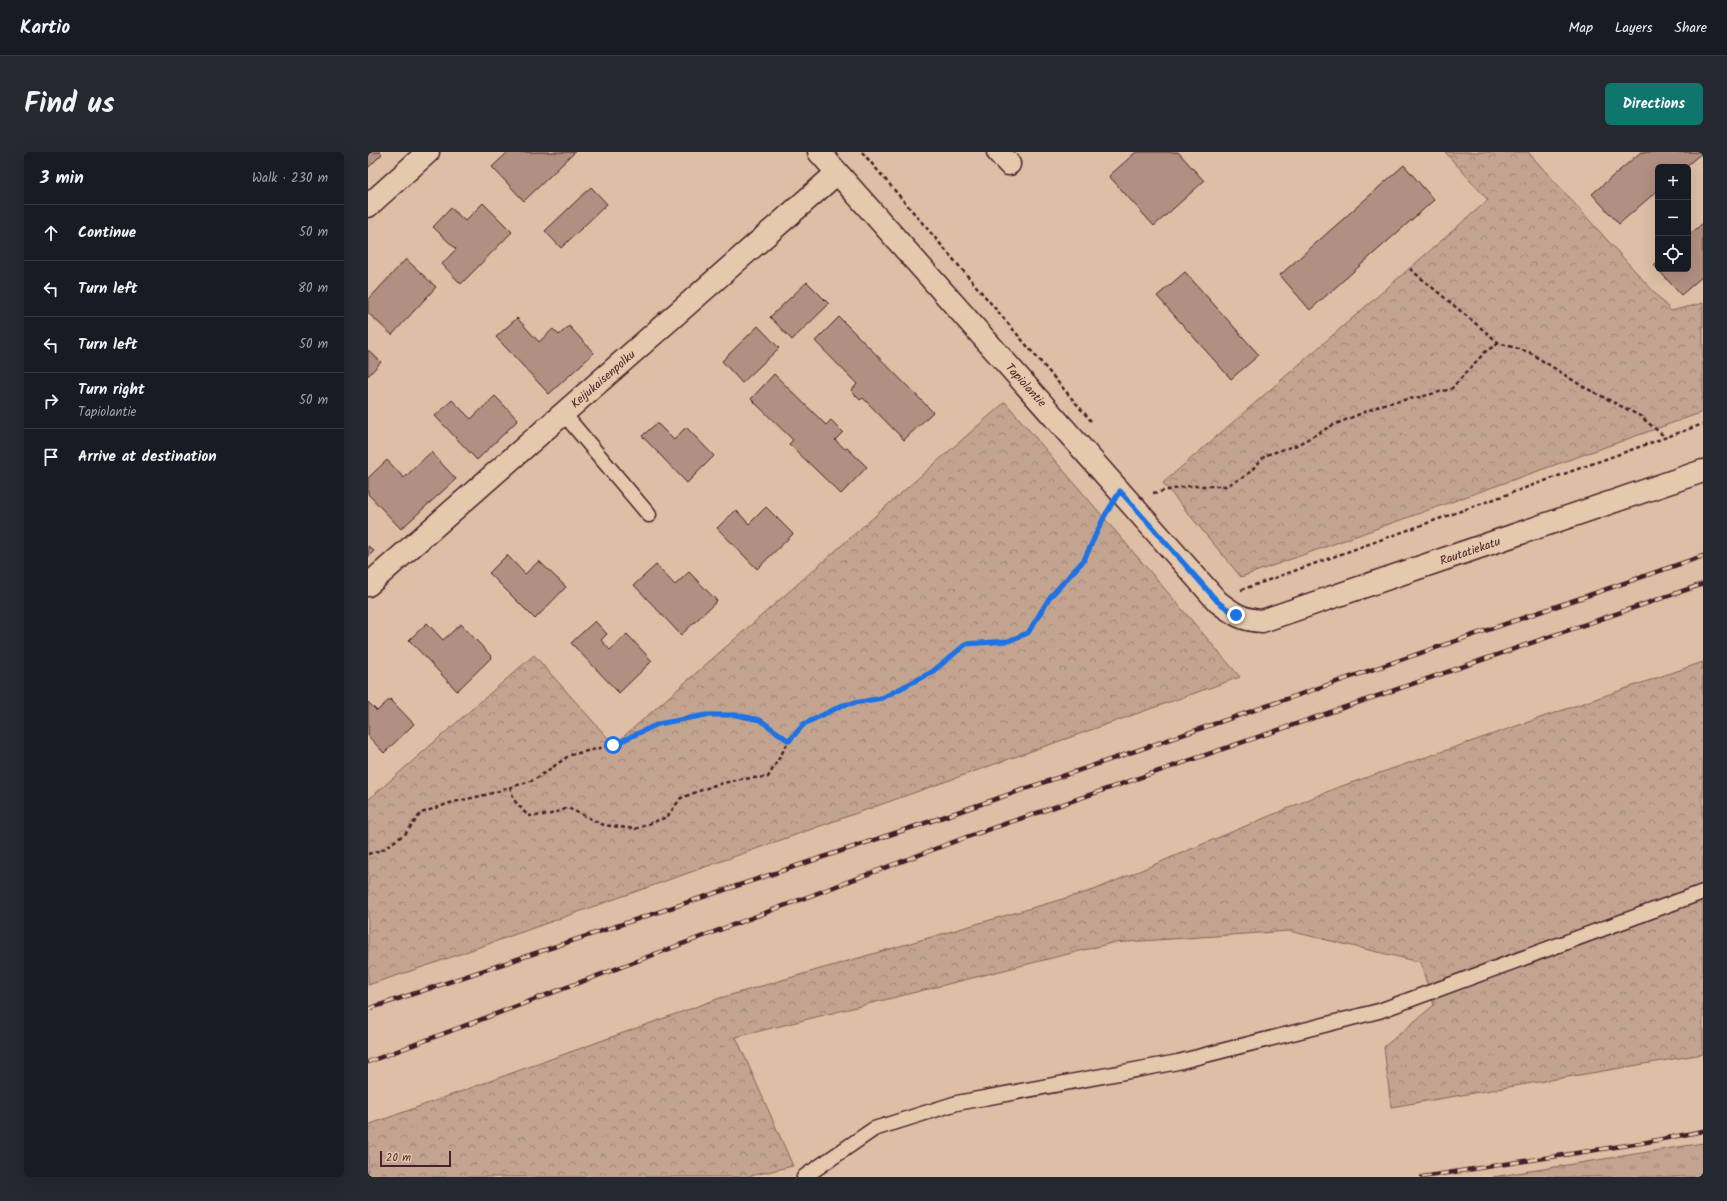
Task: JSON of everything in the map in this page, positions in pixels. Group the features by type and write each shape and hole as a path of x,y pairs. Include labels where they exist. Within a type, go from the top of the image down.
{"street":[{"path":"368,206 428,152"},
{"name":"Tapiolantie","path":"819,152 1218,602 1236,615"},
{"name":"Keijukaisenpolku","path":"368,585 837,173"},
{"name":"Rautatiekatu","path":"1236,615 1248,620 1262,621 1703,471"}],"lane":[{"path":"564,414 649,515"},
{"path":"804,1177 874,1129 881,1126 957,1103 1178,1062 1379,1011 1703,892"}],"path":[{"path":"862,152 1092,421"},
{"path":"1410,268 1499,343 1529,352 1582,386 1640,416 1665,437"},
{"path":"1153,493 1189,486 1226,486 1246,476 1266,455 1297,445 1331,426 1384,404 1451,389 1485,352 1499,343"},
{"path":"1237,592 1703,424"},
{"path":"1148,487 1158,499"},
{"path":"510,787 514,800 528,816 548,815 568,808 604,825 635,829 667,817 681,798 715,785 741,779 768,777 789,741 804,724 843,705 882,698 932,672 966,644 1008,641 1028,633 1050,597 1084,560 1104,517 1120,491"},
{"path":"368,854 382,850 406,833 421,813 450,803 534,780 570,756 613,745 658,724 706,715 736,715 760,720 789,741"}],"green space":[{"path":"1445,152 1528,152 1671,311 1703,303 1703,412 1241,577 1163,483 1488,200"},
{"path":"1005,402 1240,677 429,965 368,985 368,800 534,655 614,745"},
{"path":"1703,662 1703,1054 1391,1107 1384,1047 1434,1005 1420,962 1289,931 1112,943 736,1037 793,1166 746,1177 368,1177 368,1125 720,998 1094,890 1336,788"},
{"path":"1703,1143 1703,1177 1493,1177"}],"building":[{"path":"368,152 380,152 382,154 368,168"},
{"path":"508,152 575,152 524,201 492,167"},
{"path":"1136,152 1178,152 1204,181 1154,226 1109,176"},
{"path":"1641,152 1703,152 1689,164 1655,164 1655,193 1619,224 1592,194"},
{"path":"1404,165 1434,200 1310,310 1280,275"},
{"path":"591,187 607,204 561,248 545,231"},
{"path":"483,203 512,232 461,284 442,264 456,249 433,227 451,208 465,221"},
{"path":"1703,223 1703,276 1681,295 1660,272 1691,272 1691,233"},
{"path":"406,259 436,287 392,335 368,313 368,300"},
{"path":"1185,272 1259,355 1231,379 1157,296"},
{"path":"807,282 829,304 792,340 770,317"},
{"path":"839,317 933,412 904,440 863,398 860,400 851,391 857,384 815,341"},
{"path":"517,318 539,342 553,329 559,335 569,326 594,353 549,394 496,337"},
{"path":"758,326 779,348 742,383 722,361"},
{"path":"368,350 381,362 368,376"},
{"path":"774,374 826,425 831,420 843,432 835,440 845,449 847,448 867,467 841,494 789,444 793,440 751,399"},
{"path":"495,396 518,420 477,460 435,416 452,400 471,419"},
{"path":"657,423 674,440 686,427 714,456 687,483 642,436"},
{"path":"431,452 456,479 401,529 368,494 368,478 387,460 404,478"},
{"path":"766,507 793,534 757,569 717,528 736,510 749,524"},
{"path":"368,546 374,551 368,557"},
{"path":"507,555 525,574 539,561 566,587 535,619 489,573"},
{"path":"656,565 675,585 689,572 717,601 681,635 634,585"},
{"path":"595,621 607,634 601,640 610,650 627,634 652,661 619,693 571,643"},
{"path":"427,623 443,640 461,624 492,657 457,691 409,640"},
{"path":"390,699 414,724 384,753 368,736 368,702 377,711"}],"railway":[{"path":"368,1009 952,814 1703,556"},
{"path":"368,1062 964,838 1703,584"},
{"path":"1422,1177 1647,1142 1703,1131"}],"route":[{"path":"613,745 658,724 706,715 736,715 760,720 789,741 804,724 843,705 882,698 932,672 966,644 1008,641 1028,633 1050,597 1084,560 1104,517 1120,491 1218,602 1236,615"}]}
